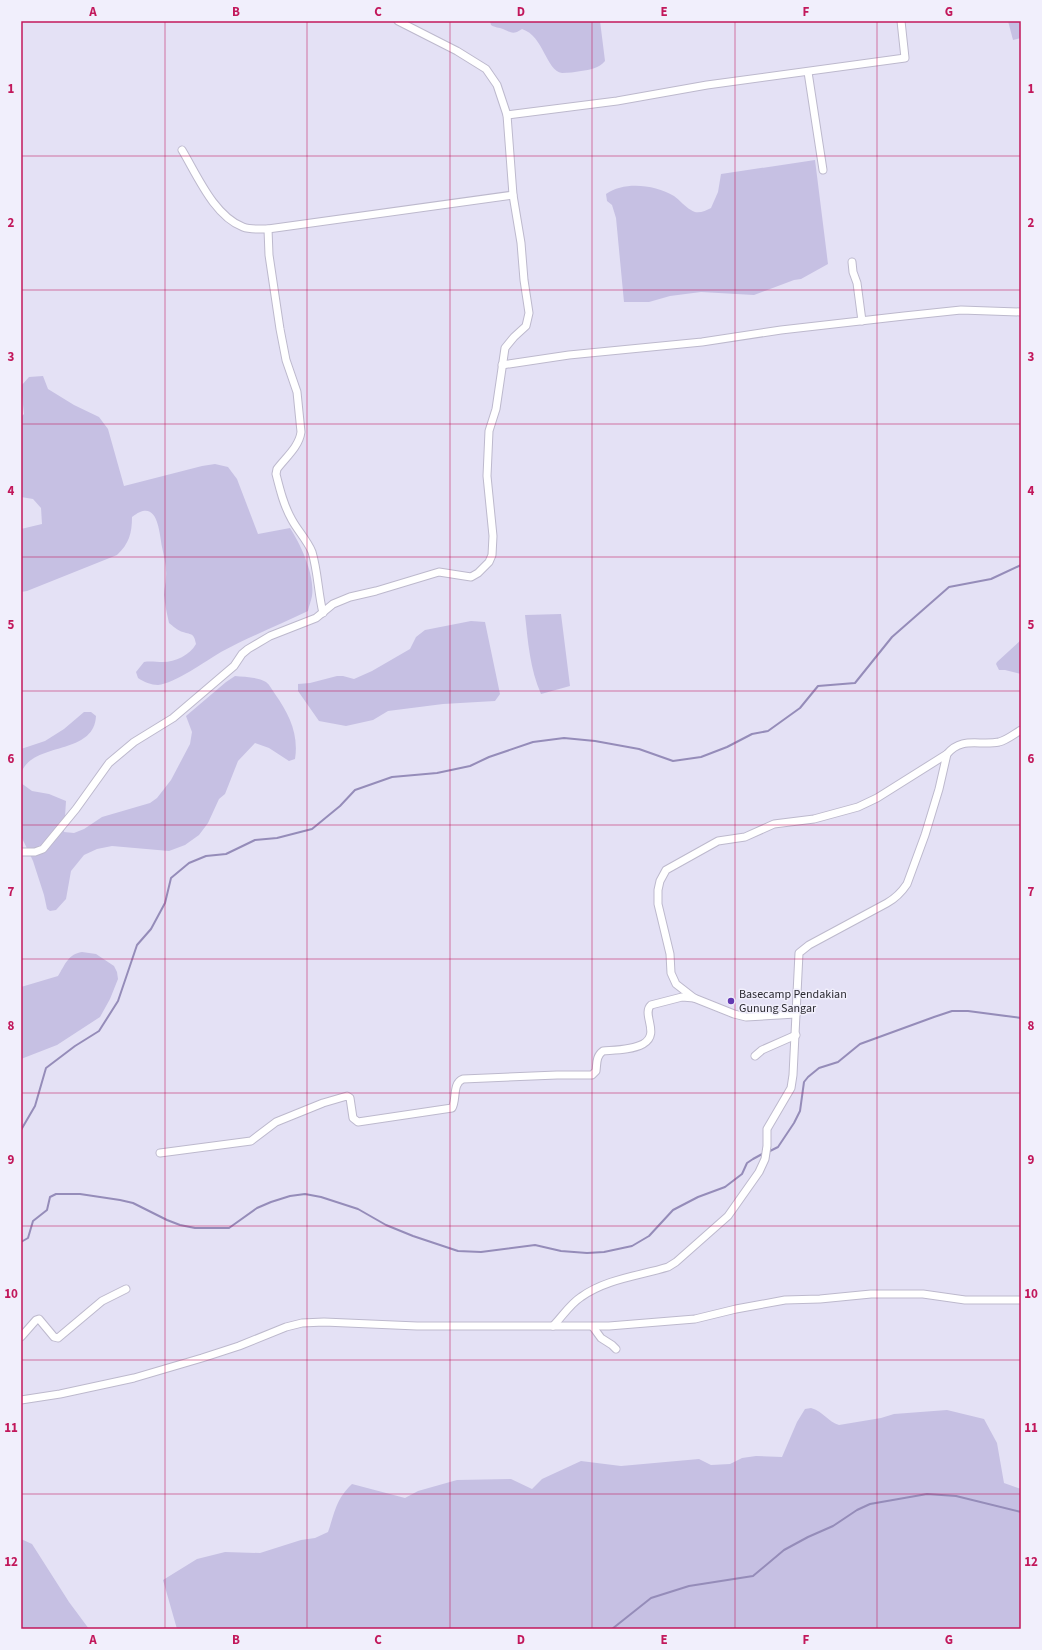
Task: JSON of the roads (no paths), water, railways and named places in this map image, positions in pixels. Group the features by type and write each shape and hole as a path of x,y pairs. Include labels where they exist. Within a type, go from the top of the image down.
{"street":[{"path":"21,852 39,851 43,849 76,810 109,763 134,742 173,718 234,666 242,654 248,649 270,636 316,618 333,604 350,597 376,591 439,572 471,577 478,573 489,562 492,555 493,536 487,476 487,446 489,431 499,394 502,364 506,346 526,326 529,313 524,280 521,243 513,195 507,115 497,85 486,70 456,51 398,21"},
{"path":"507,115 617,101 707,85 906,58 901,21"},
{"path":"808,72 823,170"},
{"path":"182,150 214,202 224,214 242,226 249,228 268,229 513,195"},
{"path":"268,229 269,255 280,329 286,360 297,392 301,432 300,438 295,447 277,469 276,474 285,505 292,520 311,551 317,575 319,597 323,613"},
{"path":"852,262 853,272 857,283 862,321"},
{"path":"502,364 569,355 702,342 780,330 961,310 1021,312"},
{"path":"796,1014 746,1017 734,1014 694,998 676,984 671,973 670,954 658,904 658,890 660,881 666,870 718,841 745,837 774,824 829,816 868,803 947,754 952,748 962,743 1000,741 1021,730"},
{"path":"553,1326 579,1298 595,1288 610,1282 668,1267 728,1216 759,1172 765,1159 767,1129 790,1088 794,1075 798,956 801,951 896,897 907,884 925,835 939,789 947,754"},
{"path":"160,1153 251,1141 276,1122 323,1103 347,1096 350,1098 353,1118 358,1122 452,1108 454,1106 457,1084 462,1080 557,1075 592,1075 596,1071 599,1054 603,1051 636,1047 644,1044 651,1030 648,1011 651,1005 682,998 694,998"},
{"path":"755,1056 762,1050 796,1035"},
{"path":"21,1337 36,1320 39,1319 54,1337 58,1338 102,1301 126,1289"},
{"path":"21,1400 60,1394 134,1378 239,1346 286,1327 302,1323 324,1322 417,1326 593,1327 695,1320 736,1309 778,1301 871,1294 922,1294 965,1300 1021,1300"},
{"path":"593,1327 601,1338 612,1345 616,1350"}],"waterway":[{"path":"21,1130 35,1106 46,1068 75,1046 99,1031 118,1001 137,945 151,929 165,903 171,878 189,863 206,856 226,854 255,840 277,838 312,829 340,806 355,790 392,777 437,773 470,766 489,757 533,742 564,738 595,741 639,749 673,761 701,757 727,747 752,734 768,731 800,708 818,686 855,683 892,637 949,587 991,579 1021,565"},
{"path":"768,1152 778,1147 794,1123 800,1111 804,1082 808,1077 819,1068 838,1062 860,1044 952,1011 968,1011 1021,1018"},
{"path":"21,1242 28,1238 33,1221 47,1210 50,1197 56,1194 80,1194 133,1203 167,1220 180,1225 195,1228 229,1228 257,1208 290,1196 305,1194 321,1197 358,1209 386,1225 458,1251 481,1252 535,1245 561,1251 587,1253 604,1252 632,1246 649,1236 673,1210 698,1197 725,1187 742,1174 747,1163 764,1153"},
{"path":"612,1629 651,1598 689,1586 753,1576 784,1550 833,1526 857,1510 870,1504 927,1494 956,1496 1021,1512"}],"place":[{"name":"Basecamp Pendakian Gunung Sangar","path":"731,1001"}]}
